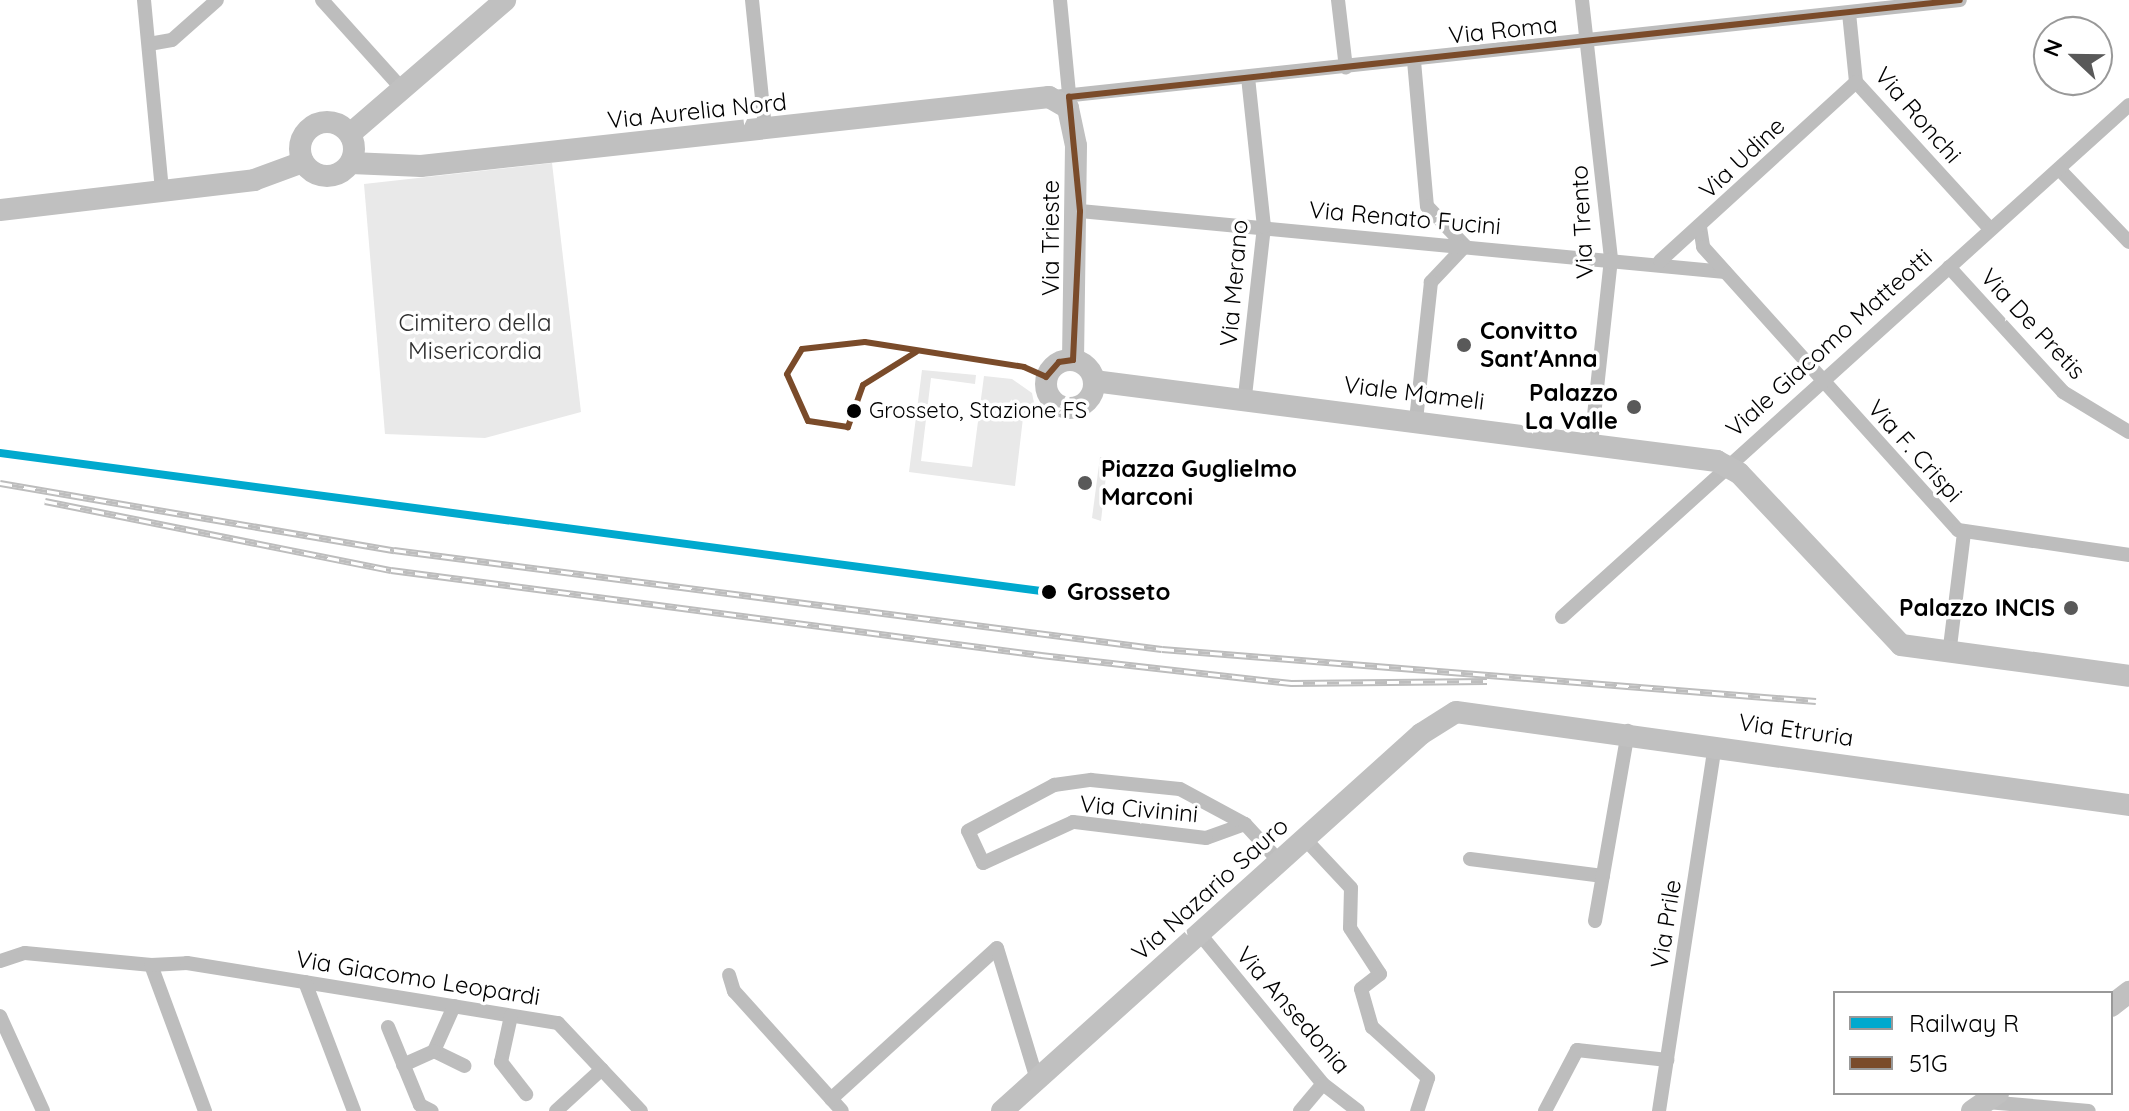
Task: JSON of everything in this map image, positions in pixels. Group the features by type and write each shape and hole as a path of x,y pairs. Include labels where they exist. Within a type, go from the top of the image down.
{"street":[{"path":"144,0 162,192"},
{"path":"149,44 172,40 217,0"},
{"path":"322,0 403,90"},
{"path":"350,134 505,0"},
{"path":"752,0 765,129"},
{"name":"Via Trieste","path":"1060,0 1063,103 1080,211 1073,360"},
{"path":"1338,0 1346,68"},
{"name":"Via Trento","path":"1582,0 1611,259 1591,442"},
{"name":"Via Roma","path":"1063,103 1248,78 1849,13 1876,5 1960,0"},
{"name":"Via Ronchi","path":"1849,13 1856,82 1990,229"},
{"path":"1414,61 1427,206 1465,246 1431,282 1416,419"},
{"name":"Via Merano","path":"1245,396 1264,227 1248,78"},
{"name":"Via Udine","path":"1656,262 1700,227 1856,82"},
{"name":"Via Aurelia Nord","path":"303,162 323,176 351,163 421,166 765,129 1063,103"},
{"name":"Viale Giacomo Matteotti","path":"1562,617 1726,464 2129,105"},
{"path":"0,210 254,180 303,162 300,146 313,125 329,121 350,134"},
{"path":"350,134 351,163"},
{"path":"2059,169 2129,242"},
{"name":"Via Renato Fucini","path":"1080,211 1656,262 1725,272"},
{"path":"1700,227 1703,247 1821,379"},
{"name":"Via De Pretis","path":"1949,267 2063,392 2129,432"},
{"path":"1073,360 1094,381 1084,404 1055,404 1046,377 1059,362 1073,360"},
{"name":"Via F. Crispi","path":"1821,379 1964,533 2129,555"},
{"name":"Viale Mameli","path":"1094,381 1245,396 1591,442 1726,464"},
{"path":"1726,464 1894,640 1949,655 2129,676"},
{"path":"1949,655 1964,533"},
{"name":"Via Etruria","path":"1456,712 1628,731 2129,805"},
{"name":"Via Nazario Sauro","path":"1002,1111 1421,734 1456,712"},
{"path":"1595,921 1628,731"},
{"name":"Via Prile","path":"1659,1111 1715,744"},
{"name":"Via Civinini","path":"1245,824 1206,838 1073,822 983,863 968,831 1054,785 1091,780 1180,789 1245,824 1279,861"},
{"path":"1305,839 1351,888 1350,928 1380,974 1361,989 1372,1027 1428,1078 1417,1111"},
{"path":"1470,859 1603,876"},
{"name":"Via Ansedonia","path":"1199,933 1323,1084 1358,1111"},
{"path":"831,1099 997,948 1037,1080"},
{"name":"Via Giacomo Leopardi","path":"0,961 25,953 151,965 187,963 558,1023 641,1111"},
{"path":"151,965 205,1111"},
{"path":"729,975 734,991 842,1111"},
{"path":"305,982 354,1111"},
{"path":"2113,1004 2129,992"},
{"path":"403,1065 434,1051 454,1006"},
{"path":"0,1016 43,1111"},
{"path":"511,1016 501,1062 526,1094"},
{"path":"388,1027 420,1105 432,1111"},
{"path":"1545,1111 1577,1050 1667,1060"},
{"path":"434,1051 465,1066"},
{"path":"556,1111 602,1069"},
{"path":"1300,1111 1323,1084"},
{"path":"1986,1102 2089,1111"}],"green space":[{"name":"Cimitero della Misericordia","path":"552,163 581,412 485,438 385,434 364,184"},
{"path":"922,370 976,375 975,384 931,378 921,461 972,467 984,376 1012,379 1032,393 1037,418 1023,418 1015,486 909,472"},
{"path":"1100,457 1108,458 1101,521 1092,518"}],"railway":[{"path":"0,483 394,550 1162,649 1816,701"},
{"path":"45,501 391,570 1041,655 1291,683 1487,681"}],"rail line":[{"name":"R","path":"0,453 1049,592"}],"transit line":[{"name":"51G","path":"916,352 863,385 848,427 808,421 787,374 802,349 865,342 1024,367 1046,377 1059,362 1073,360 1080,211 1069,97 1960,0"}],"place":[{"name":"Convitto Sant'Anna","path":"1464,345"},
{"name":"Palazzo La Valle","path":"1634,407"},
{"name":"Grosseto, Stazione FS","path":"854,411"},
{"name":"Piazza Guglielmo Marconi","path":"1085,483"},
{"name":"Grosseto","path":"1049,592"},
{"name":"Palazzo INCIS","path":"2071,608"}]}
